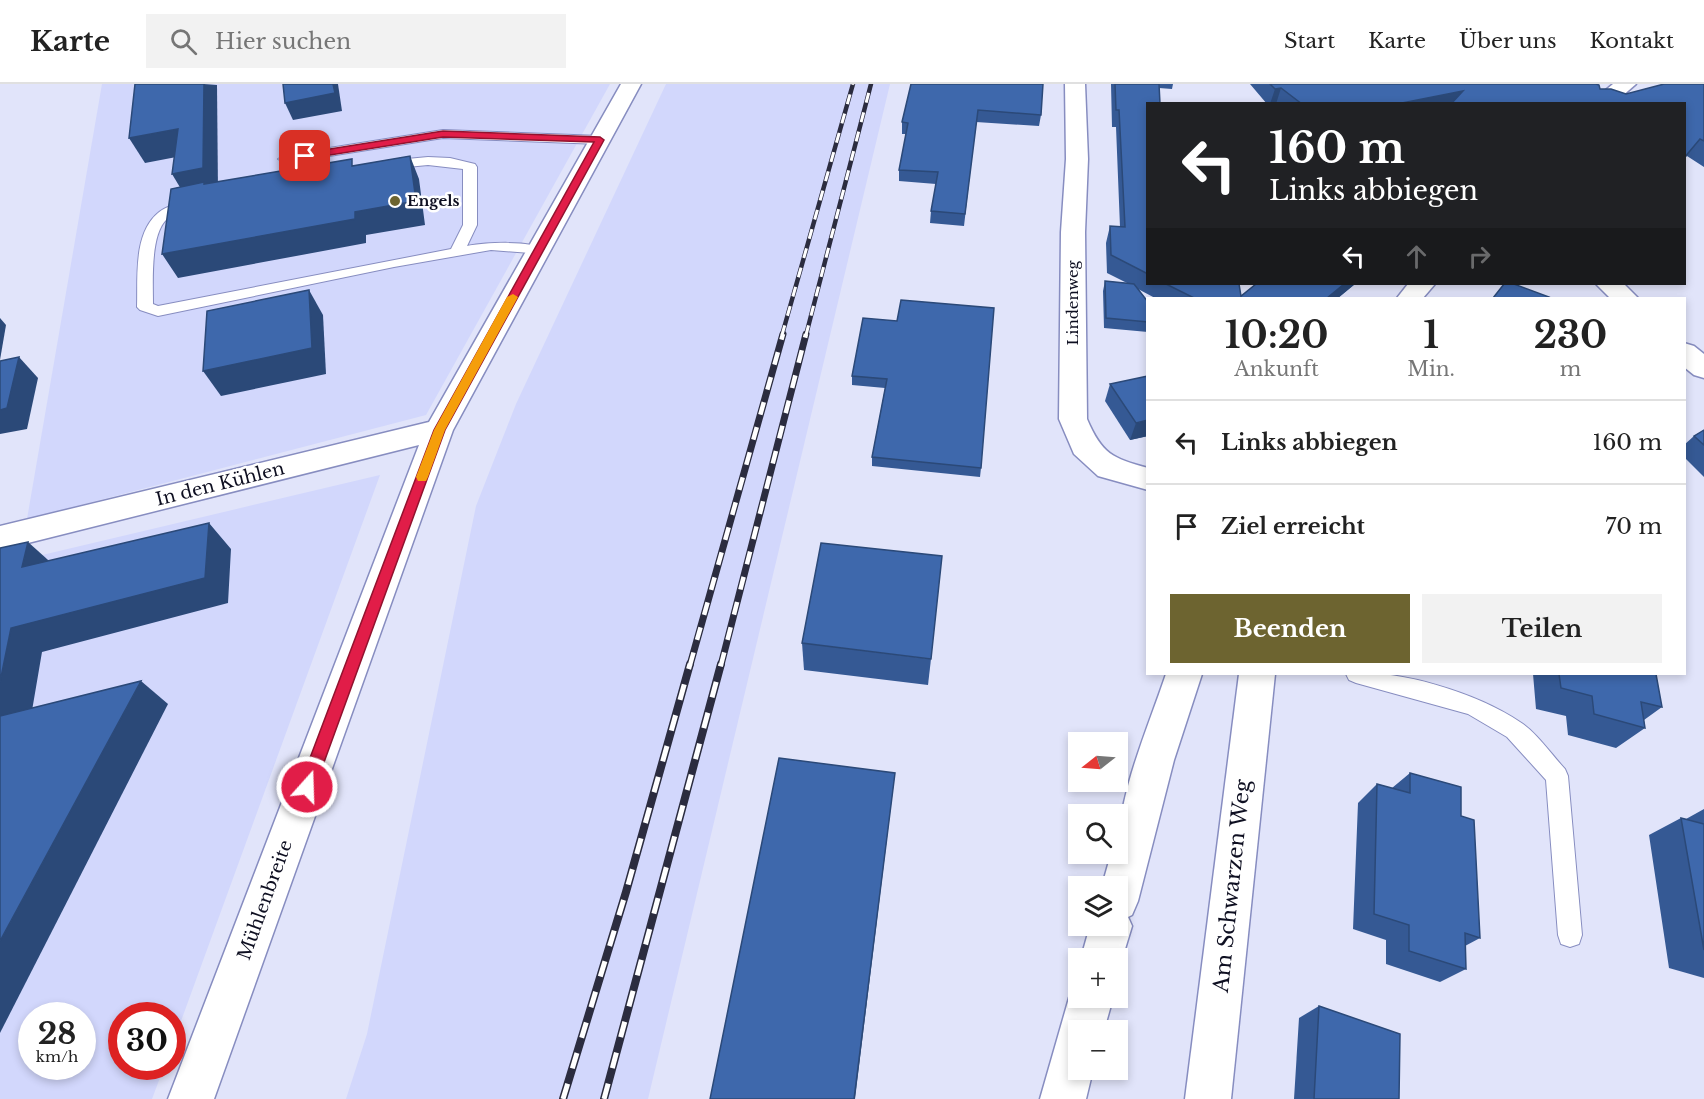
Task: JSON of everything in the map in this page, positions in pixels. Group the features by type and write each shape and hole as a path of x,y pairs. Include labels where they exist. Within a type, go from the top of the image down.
{"street":[{"name":"Mühlenbreite","path":"191,1099 440,430 631,84"},
{"name":"Lindenweg","path":"1075,84 1077,159 1073,232 1073,419 1084,447 1109,468 1146,478"},
{"path":"1602,102 1626,84"},
{"path":"1410,297 1421,285"},
{"path":"1610,285 1624,297"},
{"path":"1686,354 1704,369"},
{"name":"In den Kühlen","path":"0,538 440,430"},
{"path":"1125,876 1155,760 1184,675"},
{"name":"Am Schwarzen Weg","path":"1208,1099 1257,675"},
{"path":"1063,1099 1068,1080"}],"lane":[{"path":"285,159 443,134 600,140"},
{"path":"368,168 402,162 452,161 470,167 470,225 457,252"},
{"path":"212,200 164,214 153,227 146,266 145,307 158,311 491,246 538,251"},
{"path":"1360,675 1473,706 1515,730 1557,776 1570,936"}],"shaded area":[{"path":"102,84 610,84 426,415 27,519"},
{"path":"666,84 890,84 648,1099 346,1099 367,1034 476,506 516,404"},
{"path":"380,475 186,1007 186,1002 108,1002 108,1080 159,1080 152,1099 0,1099 0,565"}],"building":[{"path":"135,84 204,84 203,168 172,174 178,129 129,138"},
{"path":"283,84 333,84 335,93 285,103"},
{"path":"911,84 1043,84 1041,115 978,110 965,214 931,211 938,172 899,170 908,123 902,122"},
{"path":"1115,84 1159,84 1160,102 1146,102 1146,273 1111,255 1110,226 1125,227 1119,110 1116,110"},
{"path":"1270,84 1596,84 1600,89 1611,89 1626,94 1664,84 1704,84 1704,141 1700,139 1686,156 1686,102 1453,102 1463,91 1407,102 1299,102 1281,88 1275,89"},
{"path":"410,156 416,201 355,212 355,219 162,254 171,189 352,159 352,166"},
{"path":"1105,281 1134,284 1146,299 1146,322 1106,318"},
{"path":"1168,285 1239,285 1241,296 1255,285 1343,285 1328,297 1192,297"},
{"path":"1503,285 1517,285 1549,297 1494,297"},
{"path":"309,290 312,348 203,371 207,311"},
{"path":"901,300 994,308 981,468 872,457 887,379 852,376 863,318 897,321"},
{"path":"19,357 7,408 0,410 0,361"},
{"path":"1146,376 1146,420 1136,423 1110,384"},
{"path":"1704,430 1704,445 1694,436"},
{"path":"209,523 205,578 11,628 0,682 0,548 28,542 22,567"},
{"path":"821,543 942,556 931,659 802,643"},
{"path":"1559,675 1656,675 1662,707 1641,702 1645,728 1594,714 1592,696 1561,688"},
{"path":"141,681 0,941 0,716"},
{"path":"779,758 895,773 854,1099 710,1099"},
{"path":"1410,773 1461,787 1461,816 1474,820 1480,938 1465,933 1466,969 1409,951 1409,925 1374,914 1377,784 1410,793"},
{"path":"1681,818 1704,824 1704,950"},
{"path":"1319,1006 1400,1034 1399,1099 1314,1099"}],"railway":[{"path":"782,335 853,84"},
{"path":"806,335 871,84"},
{"path":"690,665 783,334"},
{"path":"721,665 806,334"},
{"path":"563,1099 626,892 690,664"},
{"path":"604,1099 721,664"}],"slow traffic":[{"path":"422,477 440,430 513,297"}],"place":[{"name":"Engels","path":"395,201"}],"route":[{"path":"305,156 443,134 600,140 440,430 307,787"}]}
